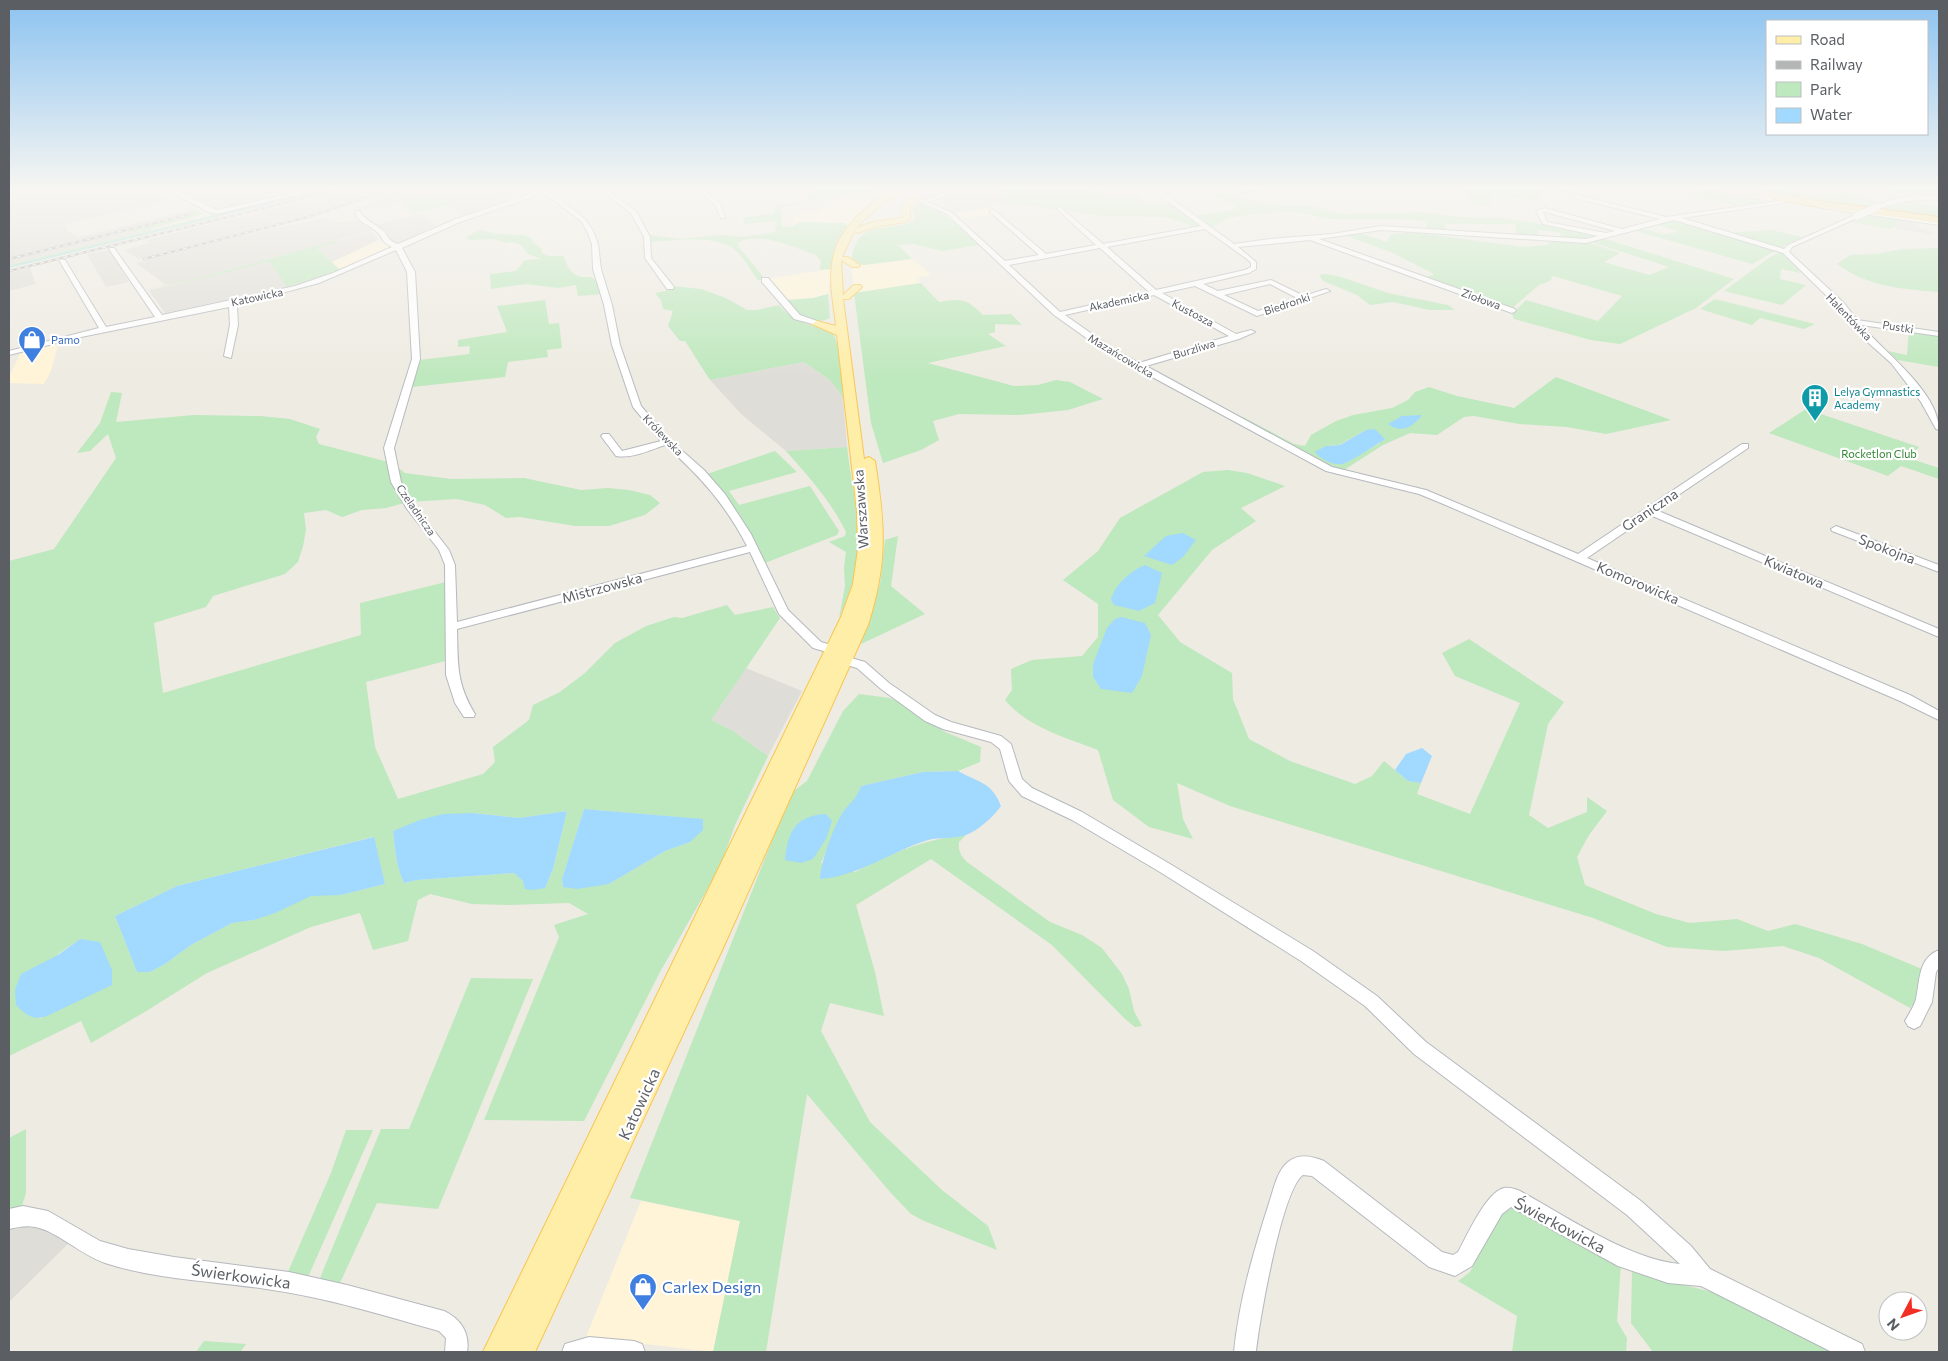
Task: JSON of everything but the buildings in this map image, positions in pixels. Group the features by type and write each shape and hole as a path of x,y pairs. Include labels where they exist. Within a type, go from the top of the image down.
{"main road":[{"name":"Warszawska","path":"755,854 839,655 864,565 865,524 840,316 836,264 839,252"},
{"name":"Warszawska","path":"734,861 870,598 876,569 878,536 852,292 845,259 847,252"},
{"path":"845,259 855,265"},
{"path":"817,324 833,322 840,316"},
{"path":"817,324 833,328 842,333"},
{"name":"Katowicka","path":"522,1352 714,948 755,854"},
{"name":"Katowicka","path":"497,1352 734,861"}],"street":[{"path":"114,252 159,317"},
{"name":"Katowicka","path":"9,353 103,328 283,292 329,278 388,252"},
{"name":"Czeladnicza","path":"400,252 411,272 416,349 413,373 389,448 396,482 411,507 444,550 450,565 454,687 468,714"},
{"name":"Królewska","path":"595,252 597,269 608,305 616,345 637,407 667,442 701,472 721,496 764,566 783,612 817,645 861,665 884,686 930,718 948,726 996,739 1006,748 1016,780 1027,792 1077,816 1165,868 1307,956 1371,1001 1420,1048 1634,1208 1684,1253 1703,1276"},
{"path":"648,252 648,258 670,287"},
{"name":"Mazańcowicka","path":"989,252 1059,314 1094,341 1329,468"},
{"path":"1040,252 1045,256"},
{"path":"1002,264 1071,252"},
{"name":"Kustosza","path":"1108,252 1155,292 1236,337"},
{"name":"Akademicka","path":"1059,314 1254,268 1252,260 1240,252"},
{"name":"Ziołowa","path":"1348,252 1512,311"},
{"name":"Halentówka","path":"1785,252 1841,306 1867,337 1894,361 1926,401 1939,427"},
{"path":"62,260 103,328"},
{"path":"765,280 797,317 817,324"},
{"path":"1216,294 1271,282 1303,298"},
{"name":"Biedronki","path":"1195,283 1257,314 1326,291"},
{"path":"228,356 234,325 233,302"},
{"name":"Pustki","path":"1856,322 1939,334"},
{"name":"Burzliwa","path":"1138,366 1251,332"},
{"path":"1926,401 1939,404"},
{"path":"606,436 619,454 627,454 667,442"},
{"name":"Graniczna","path":"1579,558 1746,446"},
{"name":"Komorowicka","path":"1329,468 1356,477 1433,496 1905,698 1939,716"},
{"name":"Kwiatowa","path":"1648,511 1939,633"},
{"name":"Spokojna","path":"1836,529 1939,569"},
{"name":"Mistrzowska","path":"451,627 753,548"},
{"path":"1914,1021 1924,1002 1928,970 1939,957"},
{"name":"Świerkowicka","path":"1245,1352 1255,1284 1270,1229 1287,1178 1295,1168 1305,1165 1317,1168 1436,1260 1455,1266 1465,1260 1496,1207 1506,1197 1522,1202 1590,1242 1618,1256 1668,1273 1703,1276 1854,1352"},
{"name":"Świerkowicka","path":"9,1218 30,1214 50,1222 103,1252 140,1262 288,1282 444,1322 453,1328 459,1340 456,1352"},
{"path":"573,1352 589,1348 634,1352"}],"shaded area":[{"path":"9,252 64,252 9,265"},
{"path":"110,252 129,282 106,287 87,254"},
{"path":"127,252 168,252 139,259"},
{"path":"180,252 296,252 211,275 166,285 136,263"},
{"path":"321,252 354,252 332,262"},
{"path":"354,252 383,252 340,270 332,262"},
{"path":"912,259 931,275 916,278 921,283 854,293 851,263 884,263"},
{"path":"269,260 287,287 165,313 149,290 213,276"},
{"path":"30,268 36,284 9,291 9,273"},
{"path":"831,269 828,294 813,298 786,300 765,279"},
{"path":"59,341 51,371 44,384 9,383 9,377 21,352"},
{"path":"804,362 830,380 843,397 847,447 786,451 741,414 710,380"},
{"path":"746,668 802,691 768,756 733,731 711,720"},
{"path":"641,1201 740,1221 713,1352 586,1337"},
{"path":"20,1218 69,1243 9,1302 9,1222"}],"green space":[{"path":"64,252 77,252 9,268 9,265"},
{"path":"296,252 321,252 340,270 287,287 269,261 213,276 148,289 211,275"},
{"path":"526,252 542,252 549,256 563,256 573,273 596,280 602,294 578,296 576,285 558,288 526,284 491,289 490,274 516,271 525,260 542,259"},
{"path":"737,252 743,252 765,279 758,280"},
{"path":"806,252 835,252 831,269 820,270 821,261 816,255"},
{"path":"853,252 905,252 912,259 864,265 851,263"},
{"path":"1391,252 1616,252 1620,253 1604,262 1649,275 1669,267 1621,252 1646,252 1734,279 1696,308 1620,344 1591,340 1514,319 1512,314 1526,300 1598,321 1622,296 1553,276 1550,281 1539,285 1511,309 1424,278 1434,274"},
{"path":"1708,252 1774,252 1752,264"},
{"path":"1781,252 1801,273 1781,269 1780,279 1806,285 1782,305 1724,291 1770,257"},
{"path":"1889,252 1939,252 1939,292 1886,286 1861,278 1837,264 1850,255"},
{"path":"1319,275 1338,276 1388,293 1448,305 1455,310 1430,310 1393,302 1370,305 1357,295 1323,281"},
{"path":"921,283 939,302 964,301 983,315 1011,314 1022,325 995,324 995,332 988,334 1006,346 928,363 1014,386 1038,385 1056,380 1070,382 1103,399 1068,410 1020,415 959,414 933,421 939,440 921,450 883,463 871,423 854,293"},
{"path":"672,286 701,289 726,298 747,310 757,310 779,305 785,312 797,320 833,332 839,350 843,397 830,380 804,362 710,380 685,341 680,341 668,326 673,311 663,309 661,300 655,293 666,291 667,288"},
{"path":"828,294 830,318 817,321 800,314 786,300 813,298"},
{"path":"1715,299 1815,324 1804,329 1760,318 1752,325 1700,309"},
{"path":"545,300 549,324 559,323 562,348 547,350 548,357 508,362 505,377 412,387 420,360 469,354 470,346 458,347 458,340 507,332 497,306"},
{"path":"1909,330 1939,335 1939,367 1897,360 1888,351 1907,355"},
{"path":"1556,377 1671,420 1606,434 1567,427 1519,424 1474,416 1464,417 1437,435 1410,433 1383,445 1344,470 1319,461 1237,417 1243,417 1294,444 1305,446 1311,435 1336,421 1353,415 1392,408 1408,400 1415,392 1429,387 1457,396 1514,408","holes":["1366,430 1380,443 1343,464 1326,446 1339,445"]},
{"path":"111,392 122,393 116,422 194,415 260,416 290,419 320,429 316,437 319,444 392,463 405,473 451,479 524,478 581,490 608,488 629,490 650,495 660,503 645,515 609,526 575,526 520,517 506,518 485,505 457,499 408,502 386,508 362,510 342,517 326,510 304,513 306,530 303,546 298,562 285,574 213,596 206,607 154,623 163,693 361,635 360,603 446,582 449,660 366,682 375,747 398,799 483,774 495,762 493,747 529,720 533,705 560,692 585,673 615,643 646,626 674,617 682,618 727,605 735,615 773,607 780,618 711,720 733,731 768,756 735,825 721,865 660,972 584,1121 484,1120 559,937 554,925 588,914 569,903 472,904 430,894 418,900 408,941 373,950 360,913 311,927 207,973 91,1043 81,1021 9,1056 9,561 54,549 116,458 108,434 90,451 77,453 100,423","holes":["584,809 676,817 690,842 665,851 609,884 563,887 562,879","567,811 553,869 545,888 523,881 514,873 417,880 404,883 395,851 393,831 472,813 519,818","373,837 385,884 341,895 311,895 254,920 232,923 191,945 165,964 150,972 137,972 115,916 177,886","80,939 112,984 39,1019 58,954"]},
{"name":"Rocketlon Club","path":"1806,409 1919,447 1908,458 1939,468 1939,479 1901,466 1888,476 1769,433"},
{"path":"847,447 857,518 858,547 854,576 839,619 845,586 844,567 846,552 829,542 845,536 846,532 826,499 786,451"},
{"path":"775,451 797,472 729,491 739,505 810,486 839,531 837,535 765,563 740,515 707,474"},
{"path":"1228,470 1247,473 1285,486 1241,508 1256,521 1212,550 1158,615 1180,642 1232,673 1233,699 1249,739 1290,761 1355,784 1372,776 1384,761 1408,781 1421,783 1417,794 1470,814 1520,703 1455,676 1442,653 1469,639 1564,702 1548,724 1529,815 1548,828 1587,812 1587,797 1607,811 1589,835 1577,857 1585,885 1656,914 1690,923 1737,919 1768,931 1795,924 1862,944 1922,969 1918,998 1910,1008 1819,958 1783,946 1724,951 1667,947 1593,918 1230,806 1177,783 1183,819 1193,839 1149,827 1113,800 1098,750 1036,725 1015,710 1005,700 1012,690 1011,669 1032,660 1082,656 1098,637 1098,604 1063,580 1098,551 1120,518 1203,472"},
{"path":"898,536 891,586 925,614 861,644 880,584 885,540"},
{"path":"859,694 890,698 916,709 943,731 981,747 980,762 958,771 923,772 861,786 858,796 843,813 821,863 855,872 922,843 966,835 959,842 959,848 960,853 967,862 1050,922 1082,935 1102,948 1122,974 1129,989 1134,1011 1142,1026 1135,1027 1124,1018 1052,945 931,859 856,905 875,972 884,1016 830,1003 821,1031 870,1122 942,1190 988,1226 997,1250 911,1214 807,1094 766,1352 713,1352 740,1221 630,1198 791,793 807,781 843,711"},
{"path":"471,978 533,979 438,1209 377,1203 339,1285 320,1278 381,1129 409,1129"},
{"path":"26,1129 26,1193 21,1209 11,1211 9,1209 9,1138"},
{"path":"346,1130 373,1130 308,1277 287,1274 331,1173"},
{"path":"1511,1206 1621,1264 1617,1321 1627,1338 1626,1352 1512,1352 1517,1316 1458,1281 1470,1272 1502,1211"},
{"path":"1632,1272 1712,1292 1828,1347 1827,1352 1653,1352 1631,1323"},
{"path":"204,1341 246,1344 240,1352 196,1352"}],"water":[{"path":"1422,415 1407,428 1393,427 1388,424 1402,416"},
{"path":"1375,429 1385,439 1343,464 1328,461 1315,452 1326,446 1340,445 1366,430"},
{"path":"1183,533 1196,540 1183,557 1172,565 1144,556 1166,536"},
{"path":"1145,565 1162,573 1155,603 1139,611 1114,605 1111,600 1120,583 1129,574"},
{"path":"1121,617 1145,623 1151,635 1142,676 1132,693 1101,689 1093,677 1093,664 1107,628 1115,619"},
{"path":"1422,748 1432,756 1421,783 1408,781 1395,770 1406,754"},
{"path":"958,771 989,787 1001,806 981,827 962,836 928,840 861,869 847,874 820,879 825,854 835,827 861,786 923,772"},
{"path":"584,809 703,819 703,830 690,842 665,851 609,884 577,889 563,887 562,879"},
{"path":"567,811 553,869 545,888 525,889 523,881 514,873 417,880 404,883 401,877 396,858 393,831 420,820 443,814 472,813 519,818"},
{"path":"826,814 832,821 826,839 813,859 801,863 785,860 788,841 795,827 807,818"},
{"path":"374,837 385,884 341,895 311,896 275,913 254,920 232,923 191,945 165,964 150,972 137,972 115,916 177,886"},
{"path":"80,939 100,942 112,970 112,985 47,1016 38,1018 27,1014 16,1005 15,990 21,974 58,955"}],"waterway":[{"path":"9,267 72,252"}],"railway":[{"path":"9,259 39,252"},
{"path":"9,271 88,252"},
{"path":"144,259 173,252"}],"place":[{"name":"Pamo","path":"32,364"},
{"name":"Lelya Gymnastics Academy","path":"1815,422"},
{"name":"Carlex Design","path":"643,1311"}]}
